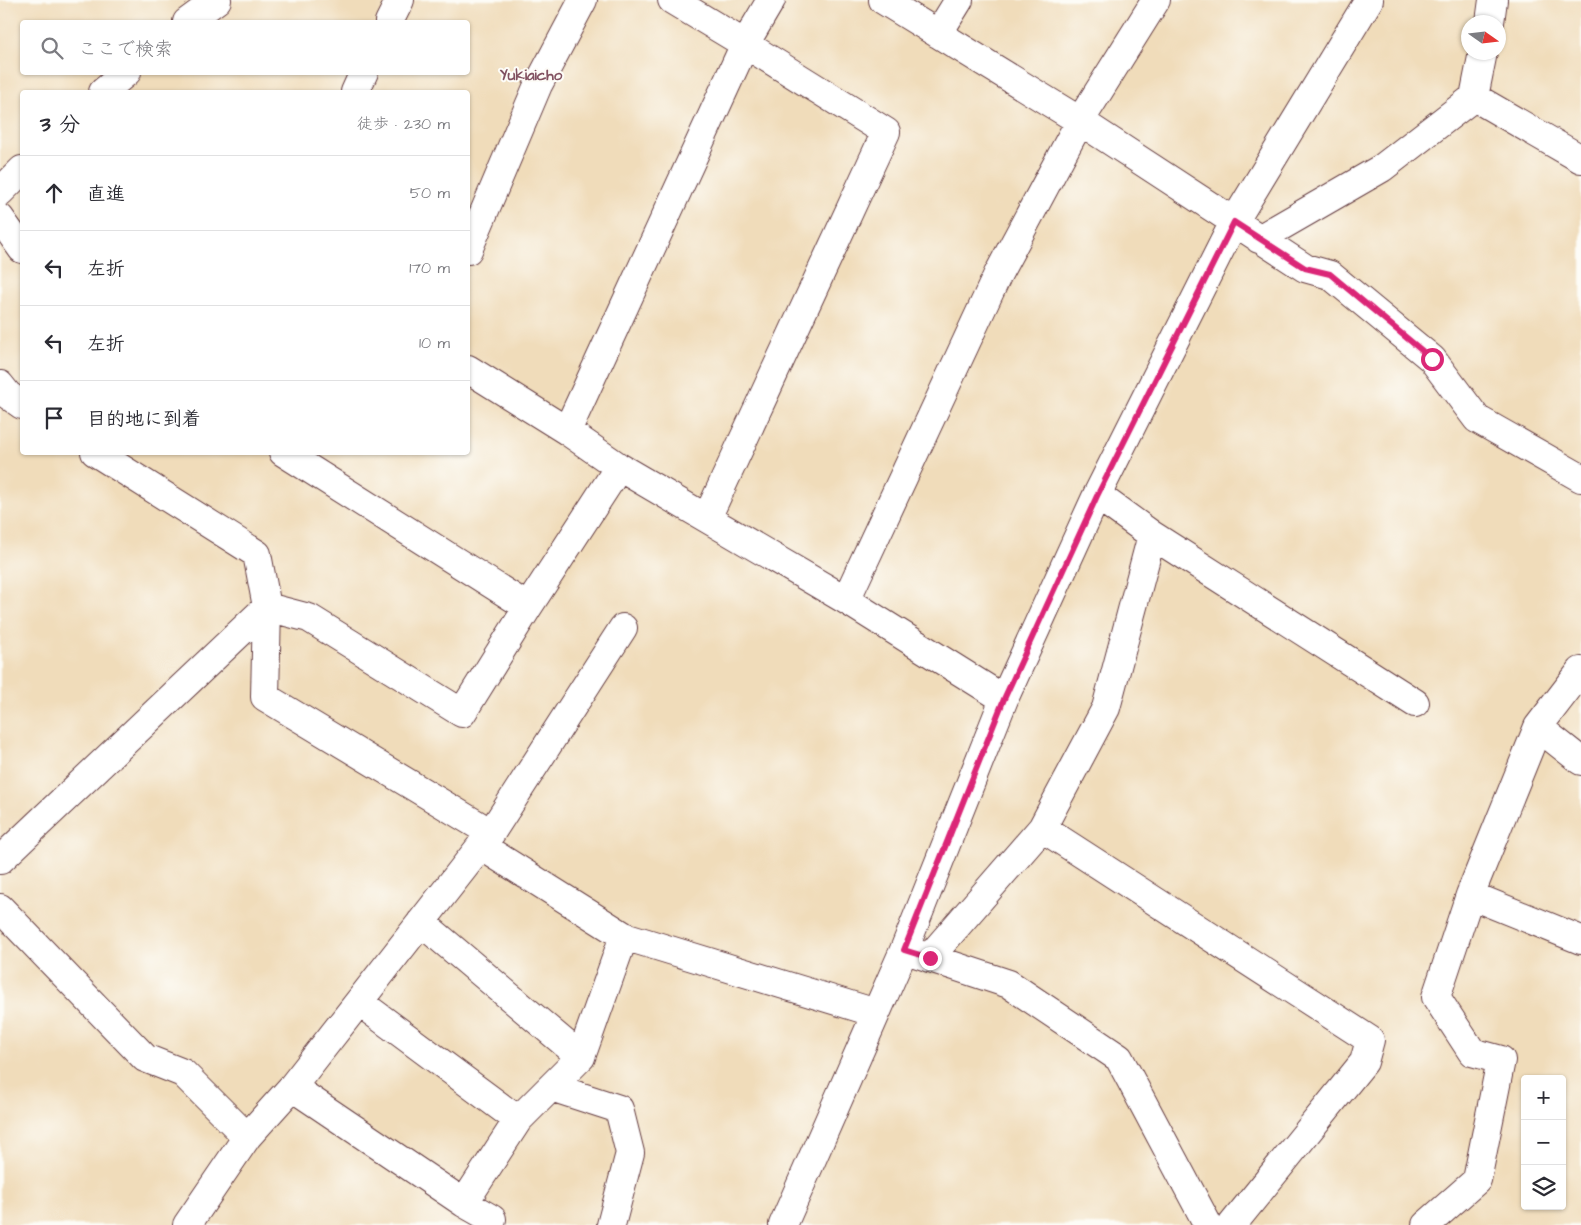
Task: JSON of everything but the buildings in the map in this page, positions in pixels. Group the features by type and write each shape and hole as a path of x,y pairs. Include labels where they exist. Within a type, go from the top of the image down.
{"street":[{"path":"190,20 217,0"},
{"path":"390,20 400,0"},
{"path":"470,245 538,85 583,0"},
{"path":"672,0 886,132 706,518"},
{"path":"567,431 745,44 771,0"},
{"path":"883,0 1080,121 1305,268 1330,274 1432,359 1477,419 1581,478"},
{"path":"938,34 959,0"},
{"path":"846,600 998,274 1080,121 1156,0"},
{"path":"917,954 1004,699 1097,496 1234,222 1369,0"},
{"path":"1491,15 1493,0"},
{"path":"1259,239 1382,168 1474,97 1481,60"},
{"path":"105,90 123,75"},
{"path":"356,90 363,75"},
{"path":"1474,97 1581,159"},
{"path":"0,192 20,172"},
{"path":"0,218 20,246"},
{"path":"470,370 567,431 618,466 846,600 1004,699"},
{"path":"100,455 257,554 267,607 265,697 486,839 624,936 876,1013"},
{"path":"288,455 528,607"},
{"path":"267,607 309,618 462,713 618,466"},
{"path":"1097,496 1152,535 1415,703"},
{"path":"783,1225 876,1013 917,954 1042,828 1106,708 1152,535"},
{"path":"0,860 267,607"},
{"path":"187,1225 247,1137 292,1087 486,839 623,628"},
{"path":"1426,1225 1477,1180 1501,1060 1472,1052 1436,997 1470,895 1538,727 1581,671"},
{"path":"1538,727 1581,761"},
{"path":"1042,828 1370,1040 1364,1062 1232,1225"},
{"path":"1470,895 1581,940"},
{"path":"0,908 145,1058 184,1073 247,1137"},
{"path":"421,922 581,1057"},
{"path":"464,1203 518,1120 581,1057 624,936"},
{"path":"917,954 1009,984 1119,1058 1208,1225"},
{"path":"359,1002 518,1120"},
{"path":"292,1087 464,1203 492,1219 490,1225"},
{"path":"551,1087 619,1108 630,1153 611,1225"}],"district":[{"name":"Yukiaicho","path":"531,75"}],"route":[{"path":"930,958 904,950 1004,699 1097,496 1234,222 1305,268 1330,274 1432,359"}]}
